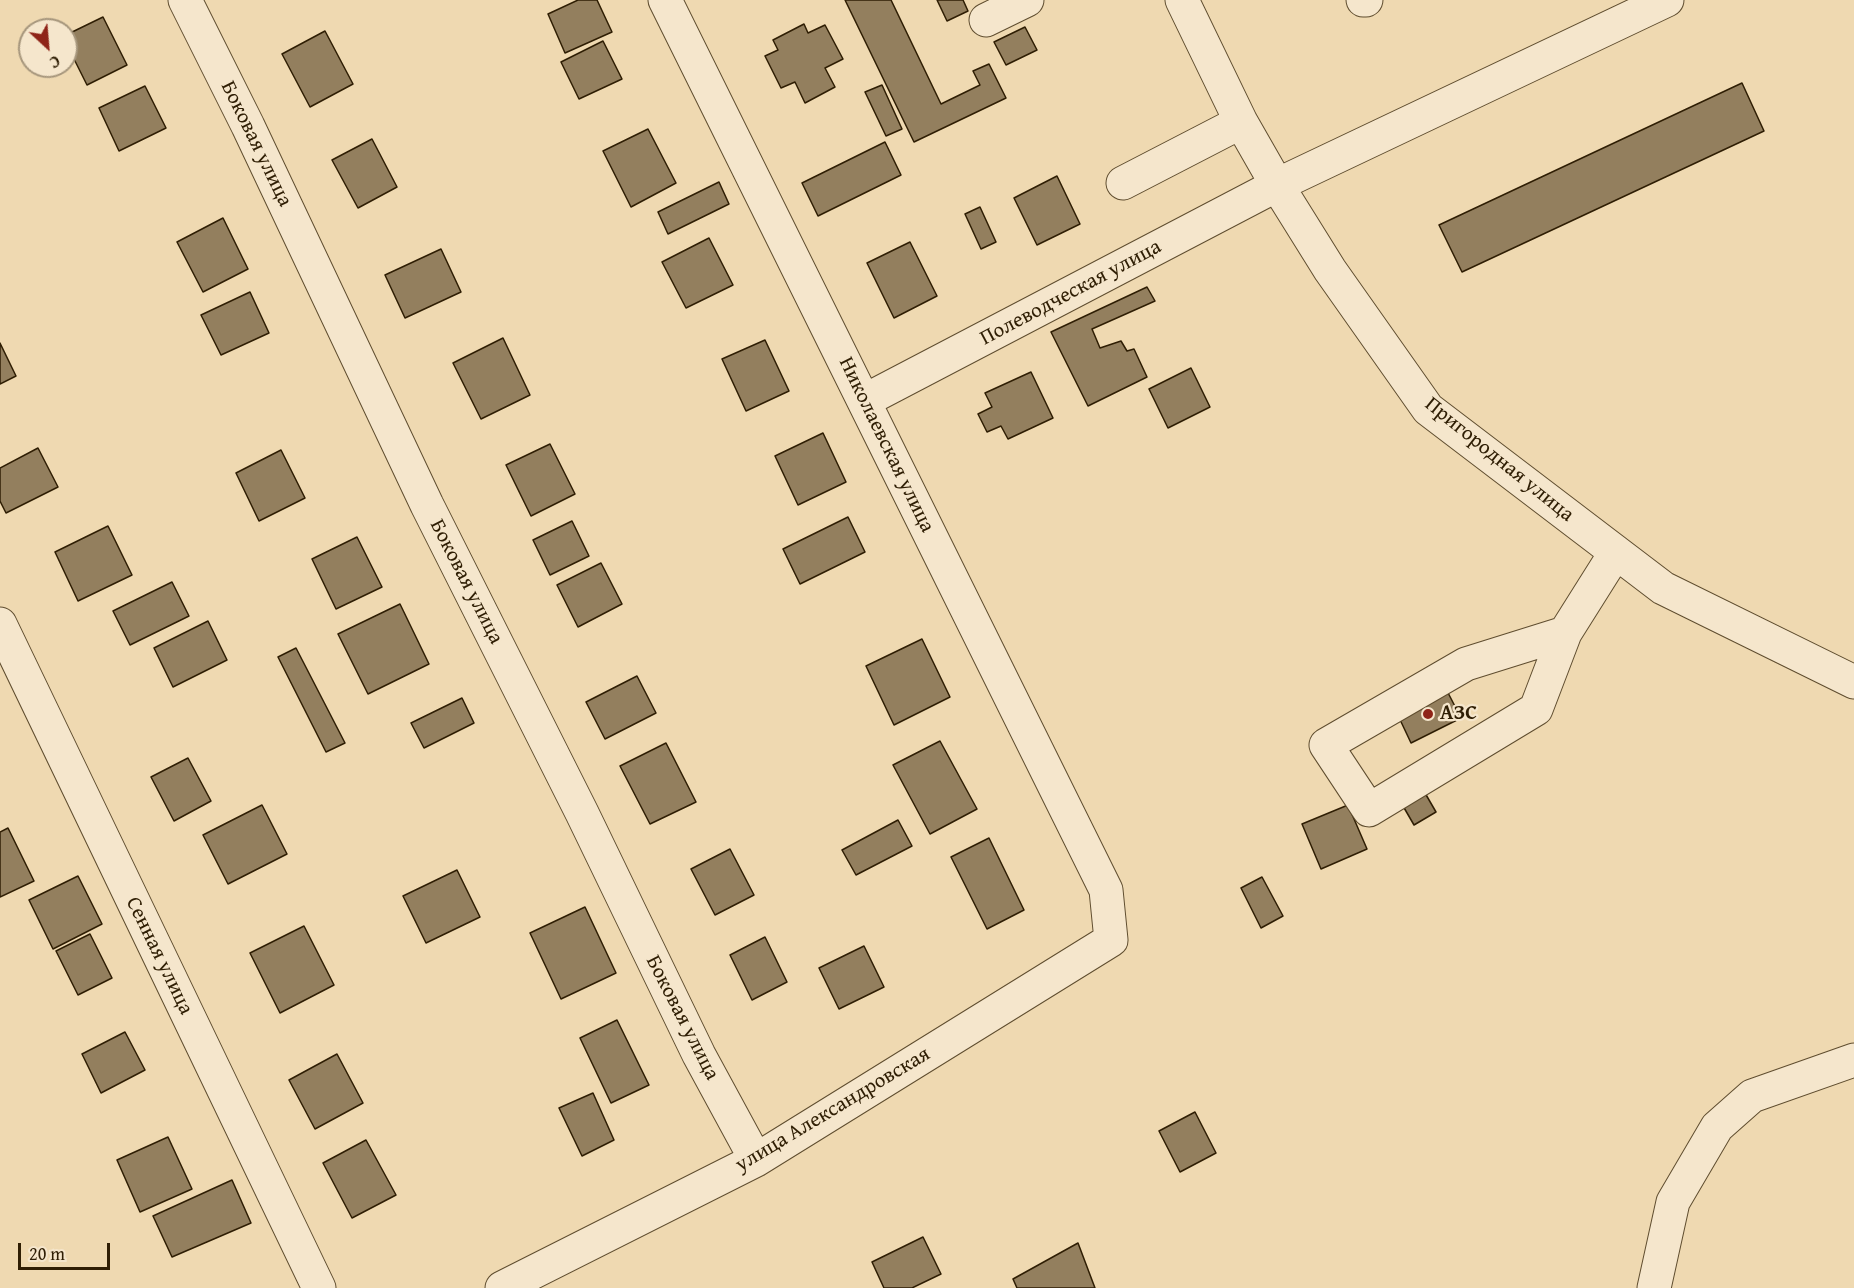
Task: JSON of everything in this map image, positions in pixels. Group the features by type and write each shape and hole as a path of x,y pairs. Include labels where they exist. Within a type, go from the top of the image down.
{"street":[{"name":"Боковая улица","path":"185,0 248,126 427,505 582,813 699,1055 756,1160"},
{"name":"Николаевская улица","path":"665,0 1106,890"},
{"path":"986,20 1027,0"},
{"name":"Пригородная улица","path":"1182,0 1241,122 1277,185 1330,270 1428,409 1663,588 1854,682"},
{"name":"Полеводческая улица","path":"864,401 1277,185 1667,0"},
{"path":"1124,183 1241,122"},
{"path":"1565,633 1466,664 1326,746 1369,810 1536,709 1565,633 1616,552"},
{"name":"Сенная улица","path":"0,624 319,1288"},
{"name":"улица Александровская","path":"502,1288 756,1160 1111,940 1106,890"},
{"path":"1654,1288 1673,1202 1717,1126 1752,1096 1854,1060"}],"building":[{"path":"578,0 597,0 612,32 565,53 548,14"},
{"path":"845,0 891,0 941,104 980,85 973,71 989,64 1006,98 914,142"},
{"path":"937,0 963,0 968,11 947,21"},
{"path":"103,17 127,65 87,85 78,67 78,29"},
{"path":"804,24 808,33 825,25 843,59 825,68 835,87 805,103 795,82 781,88 765,56 778,50 773,40"},
{"path":"1025,27 1037,50 1006,65 994,42"},
{"path":"325,31 353,84 310,107 282,54"},
{"path":"603,41 622,79 579,99 561,62"},
{"path":"1742,83 1764,131 1462,272 1439,225"},
{"path":"882,85 902,129 886,136 865,92"},
{"path":"145,86 166,128 119,151 99,108"},
{"path":"648,129 676,183 631,207 603,151"},
{"path":"372,139 397,187 358,208 332,160"},
{"path":"885,142 901,175 818,216 802,183"},
{"path":"1057,176 1080,224 1037,245 1014,198"},
{"path":"719,182 729,204 668,234 658,212"},
{"path":"980,207 996,242 981,249 965,214"},
{"path":"223,218 248,269 203,292 177,242"},
{"path":"709,238 733,285 686,308 662,262"},
{"path":"910,242 937,296 894,318 867,263"},
{"path":"441,249 461,292 405,318 385,275"},
{"path":"1147,287 1155,301 1092,329 1100,348 1121,341 1127,351 1134,349 1147,377 1088,406 1051,332"},
{"path":"250,292 269,333 221,355 201,315"},
{"path":"503,338 530,395 481,419 453,363"},
{"path":"765,340 789,391 746,411 722,359"},
{"path":"0,343 16,376 0,384"},
{"path":"1191,368 1210,407 1168,428 1149,389"},
{"path":"1031,372 1053,418 1008,439 1001,426 987,432 978,414 992,407 985,393"},
{"path":"823,433 846,482 798,505 775,456"},
{"path":"550,444 575,494 531,516 506,465"},
{"path":"38,448 58,487 6,513 0,501 0,468"},
{"path":"281,450 305,498 259,521 236,473"},
{"path":"848,517 865,552 800,584 783,549"},
{"path":"572,521 589,556 550,575 533,540"},
{"path":"108,526 132,575 78,601 55,552"},
{"path":"357,537 382,587 336,609 312,559"},
{"path":"601,563 622,604 578,627 557,585"},
{"path":"172,582 189,616 130,645 113,611"},
{"path":"400,604 429,664 368,694 338,634"},
{"path":"208,621 227,660 173,687 154,648"},
{"path":"922,639 950,697 894,725 866,666"},
{"path":"296,648 345,743 326,752 278,657"},
{"path":"637,676 656,713 605,739 586,702"},
{"name":"АЗС","path":"1444,685 1461,718 1411,743 1395,709"},
{"path":"462,698 474,723 424,748 411,723"},
{"path":"940,741 977,809 930,834 893,765"},
{"path":"666,743 696,802 650,824 620,766"},
{"path":"188,758 211,801 174,821 151,777"},
{"path":"1425,793 1436,812 1414,825 1403,806"},
{"path":"262,805 287,854 228,884 203,835"},
{"path":"1348,805 1367,849 1321,869 1302,824"},
{"path":"898,820 912,846 856,875 842,850"},
{"path":"8,828 34,881 0,897 0,832"},
{"path":"989,838 1024,910 987,929 951,857"},
{"path":"730,849 754,895 715,915 691,869"},
{"path":"457,870 480,917 426,943 403,896"},
{"path":"78,876 102,924 53,949 29,900"},
{"path":"1262,877 1283,916 1261,928 1241,888"},
{"path":"585,907 616,973 561,999 530,933"},
{"path":"304,926 334,985 280,1013 250,953"},
{"path":"90,934 112,978 78,995 56,951"},
{"path":"765,937 787,982 752,1000 730,955"},
{"path":"864,946 884,987 839,1009 819,968"},
{"path":"617,1020 649,1085 611,1103 580,1038"},
{"path":"125,1032 145,1070 101,1093 82,1054"},
{"path":"337,1054 363,1103 315,1129 289,1080"},
{"path":"593,1093 614,1140 582,1156 559,1108"},
{"path":"1195,1112 1216,1153 1180,1172 1159,1131"},
{"path":"168,1137 192,1189 140,1212 117,1160"},
{"path":"366,1140 396,1195 352,1218 323,1163"},
{"path":"232,1180 251,1223 172,1257 153,1216"},
{"path":"923,1237 941,1274 912,1288 884,1288 872,1262"},
{"path":"1078,1243 1095,1288 1017,1288 1013,1279"}],"place":[{"name":"АЗС","path":"1428,714"}]}
